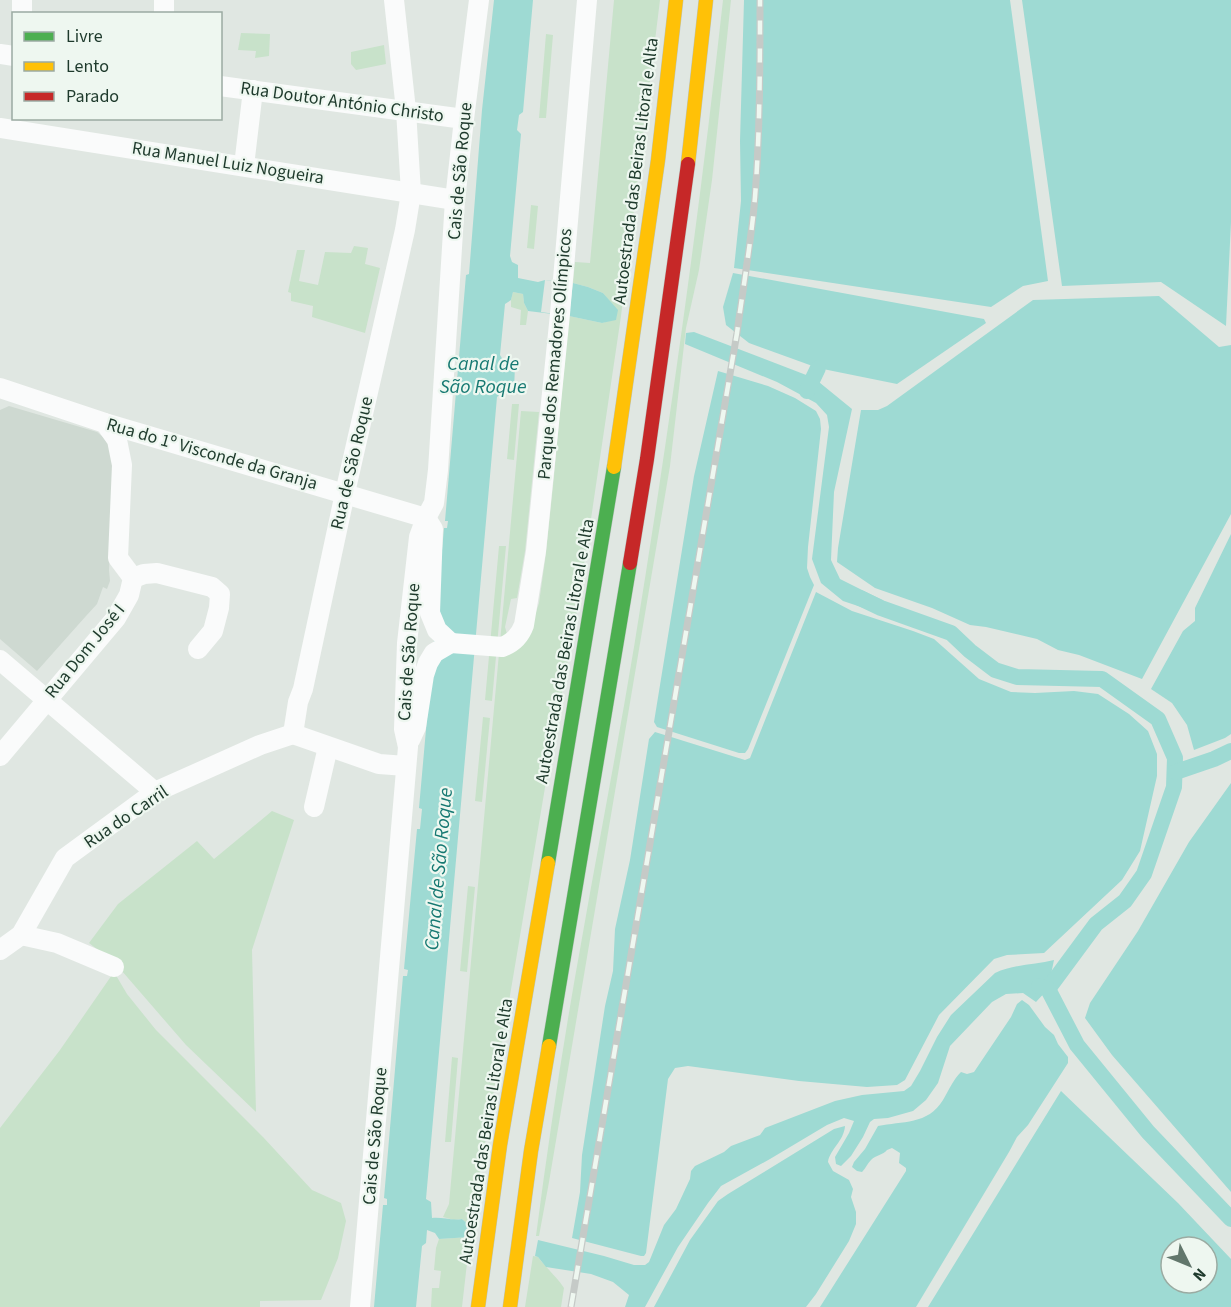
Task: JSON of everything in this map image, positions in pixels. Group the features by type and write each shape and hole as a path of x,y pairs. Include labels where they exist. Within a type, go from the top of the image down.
{"highway":[{"name":"Autoestrada das Beiras Litoral e Alta","path":"478,1307 500,1145 618,445 658,160 676,0"},
{"path":"510,1307 531,1151 647,459 689,158 706,0"}],"street":[{"name":"Rua de São Roque","path":"293,734 298,702 405,230 411,193 406,110 394,0"},
{"name":"Cais de São Roque","path":"360,1307 407,757 404,729 407,643 419,537 434,503 438,470 455,200 479,0"},
{"name":"Parque dos Remadores Olímpicos","path":"451,643 502,646 510,644 524,625 536,551 560,315 587,0"},
{"name":"Rua Doutor António Christo","path":"222,86 464,119"},
{"path":"244,166 253,90"},
{"name":"Rua Manuel Luiz Nogueira","path":"0,128 455,200"},
{"name":"Rua do 1º Visconde da Granja","path":"0,388 105,423 426,518"},
{"path":"105,423 117,440 122,465 118,558 133,578 157,573 212,587 220,594 213,631 198,649"},
{"path":"293,734 379,764 407,757 416,727 428,663 434,653 451,643 437,630 430,613 433,530 426,518"},
{"name":"Rua Dom José I","path":"0,756 116,618 129,596 133,578"},
{"path":"0,660 155,792"},
{"name":"Rua do Carril","path":"0,950 21,935 65,858 155,792 260,745 293,734"},
{"path":"314,807 328,747"},
{"path":"21,935 57,943 114,967"}],"shaded area":[{"path":"9,406 97,432 110,443 115,455 110,581 107,589 103,587 97,604 37,671 0,639 0,410"}],"green space":[{"path":"614,0 660,0 621,316 579,600 471,1227 462,1219 454,1220 443,1217 449,1204 521,411 539,412 525,551 517,598 511,599 505,627 507,634 528,637 539,603 546,553 569,316 602,323 616,319 617,310 603,293 573,283 575,262 590,263"},
{"path":"723,0 731,0 712,180 699,270 686,328 670,466 549,1182 539,1236 536,1236 569,1012 628,683 659,486 694,243"},
{"path":"241,33 270,34 269,56 255,58 256,51 238,50"},
{"path":"546,34 553,35 546,118 539,118"},
{"path":"384,45 386,64 356,70 351,64 351,52"},
{"path":"531,205 538,206 534,249 527,248"},
{"path":"354,246 368,248 365,264 380,268 365,333 312,317 313,306 291,301 291,293 288,292 297,250 305,250 299,281 318,285 325,252 351,253"},
{"path":"513,292 523,294 528,311 526,325 520,325 521,310 511,307"},
{"path":"512,404 519,404 514,460 507,459"},
{"path":"499,546 506,546 492,701 485,700"},
{"path":"483,717 490,718 482,802 475,801"},
{"path":"272,811 294,820 252,950 256,1112 186,1045 115,963 89,943 118,904 197,841 214,859"},
{"path":"468,886 475,887 467,972 460,971"},
{"path":"114,972 127,994 156,1030 263,1137 312,1190 341,1203 346,1221 338,1258 321,1300 260,1301 260,1307 0,1307 0,1128 60,1050"},
{"path":"452,1057 458,1058 451,1142 445,1142"},
{"path":"470,1237 462,1307 431,1307 432,1288 439,1288 441,1271 434,1270 439,1239"},
{"path":"533,1256 538,1257 564,1288 561,1307 525,1307"}],"water":[{"name":"Canal de São Roque","path":"494,0 533,0 523,112 519,115 517,130 521,134 510,256 512,262 518,265 518,278 538,282 545,280 573,283 588,287 603,293 618,310 616,320 602,323 528,311 523,294 513,292 511,300 505,304 500,355 503,360 515,365 514,391 503,391 497,397 426,1199 431,1202 432,1218 462,1219 471,1227 470,1237 439,1239 435,1233 427,1230 426,1243 422,1246 416,1307 374,1307 383,1205 387,1205 387,1199 384,1198 403,976 407,976 408,970 404,969 417,829 420,829 422,809 419,808 444,528 447,528 448,521 445,521 466,275 469,274 482,110"},
{"path":"744,0 1010,0 1048,281 1023,286 991,307 734,268 741,201 740,141"},
{"path":"1022,0 1231,0 1231,222 1226,326 1161,282 1062,286"},
{"path":"733,273 984,319 986,323 897,384 818,368 749,343 726,325 723,307"},
{"path":"1159,296 1219,347 1231,345 1231,514 1142,679 1079,655 1058,650 1037,639 970,625 932,608 875,588 837,562 861,410 878,410 887,406 1033,300"},
{"path":"694,332 814,378 852,409 834,492 831,560 840,579 882,600 879,613 843,601 821,583 812,559 829,427 827,415 816,403 777,382 685,344 686,333"},
{"path":"718,371 768,386 795,398 816,411 821,429 807,568 814,585 745,753 657,727 654,722 694,476"},
{"path":"1231,534 1231,734 1194,750 1187,725 1172,703 1151,689 1183,631 1195,621 1195,608"},
{"path":"816,592 852,611 934,639 979,679 1011,692 1074,691 1098,694 1129,714 1148,731 1157,754 1157,776 1140,851 1122,880 1044,953 1007,955 994,959 939,1015 905,1080 897,1085 867,1087 799,1081 688,1066 675,1068 668,1079 646,1253 641,1256 572,1238 580,1192 582,1155 605,1006 613,971 615,929 630,860 649,739 655,732 745,760 750,758"},
{"path":"1231,783 1231,1192 1112,1055 1085,1018 1090,1003 1138,931 1189,842"},
{"path":"1054,960 1048,989 1036,1002 1023,993 1006,994 992,1002 950,1046 938,1083 926,1100 913,1111 888,1118 874,1119 870,1122 851,1156 841,1166 836,1164 835,1157 854,1121 844,1118 827,1125 721,1186 678,1247 645,1307 625,1307 629,1295 613,1282 591,1274 546,1267 535,1256 538,1240 634,1265 645,1265 649,1262 664,1225 676,1209 695,1166 724,1152 731,1146 760,1135 765,1128 835,1101 862,1095 904,1091 911,1086 951,1015 995,973"},
{"path":"1022,1000 1054,1035 1068,1057 1068,1063 1028,1125 1017,1137 916,1307 820,1307 906,1171 906,1168 899,1163 900,1153 892,1148 873,1158 862,1172 852,1167 854,1162 865,1149 878,1126 922,1118 937,1108 961,1072 967,1074 974,1072 1011,1017 1017,1004"},
{"path":"1061,1091 1208,1235 1159,1235 1159,1295 1219,1295 1219,1246 1231,1259 1231,1307 928,1307"},
{"path":"845,1126 828,1162 833,1171 849,1180 853,1189 851,1197 856,1212 856,1224 849,1241 806,1307 654,1307 690,1240 718,1201 834,1129"}],"pier":[{"path":"545,280 573,283 569,316 541,312"}],"waterway":[{"path":"807,391 818,368"},
{"path":"860,598 951,633 995,670 1017,677 1102,679 1158,719 1175,758 1174,787 1144,874 1125,901 1096,924 1048,989"},
{"path":"1176,772 1231,751"},
{"path":"1039,986 1048,989 1077,1045 1148,1132 1231,1219"}],"railway":[{"path":"571,1307 737,333 755,197 759,123 760,0"}],"traffic: fast":[{"path":"548,863 614,467"},
{"path":"549,1046 630,563"}],"traffic: slow":[{"path":"614,467 658,160 676,0"},
{"path":"688,164 706,0"},
{"path":"478,1307 500,1145 548,863"},
{"path":"510,1307 531,1151 549,1046"}],"traffic: jam":[{"path":"630,563 647,459 688,164"}]}
